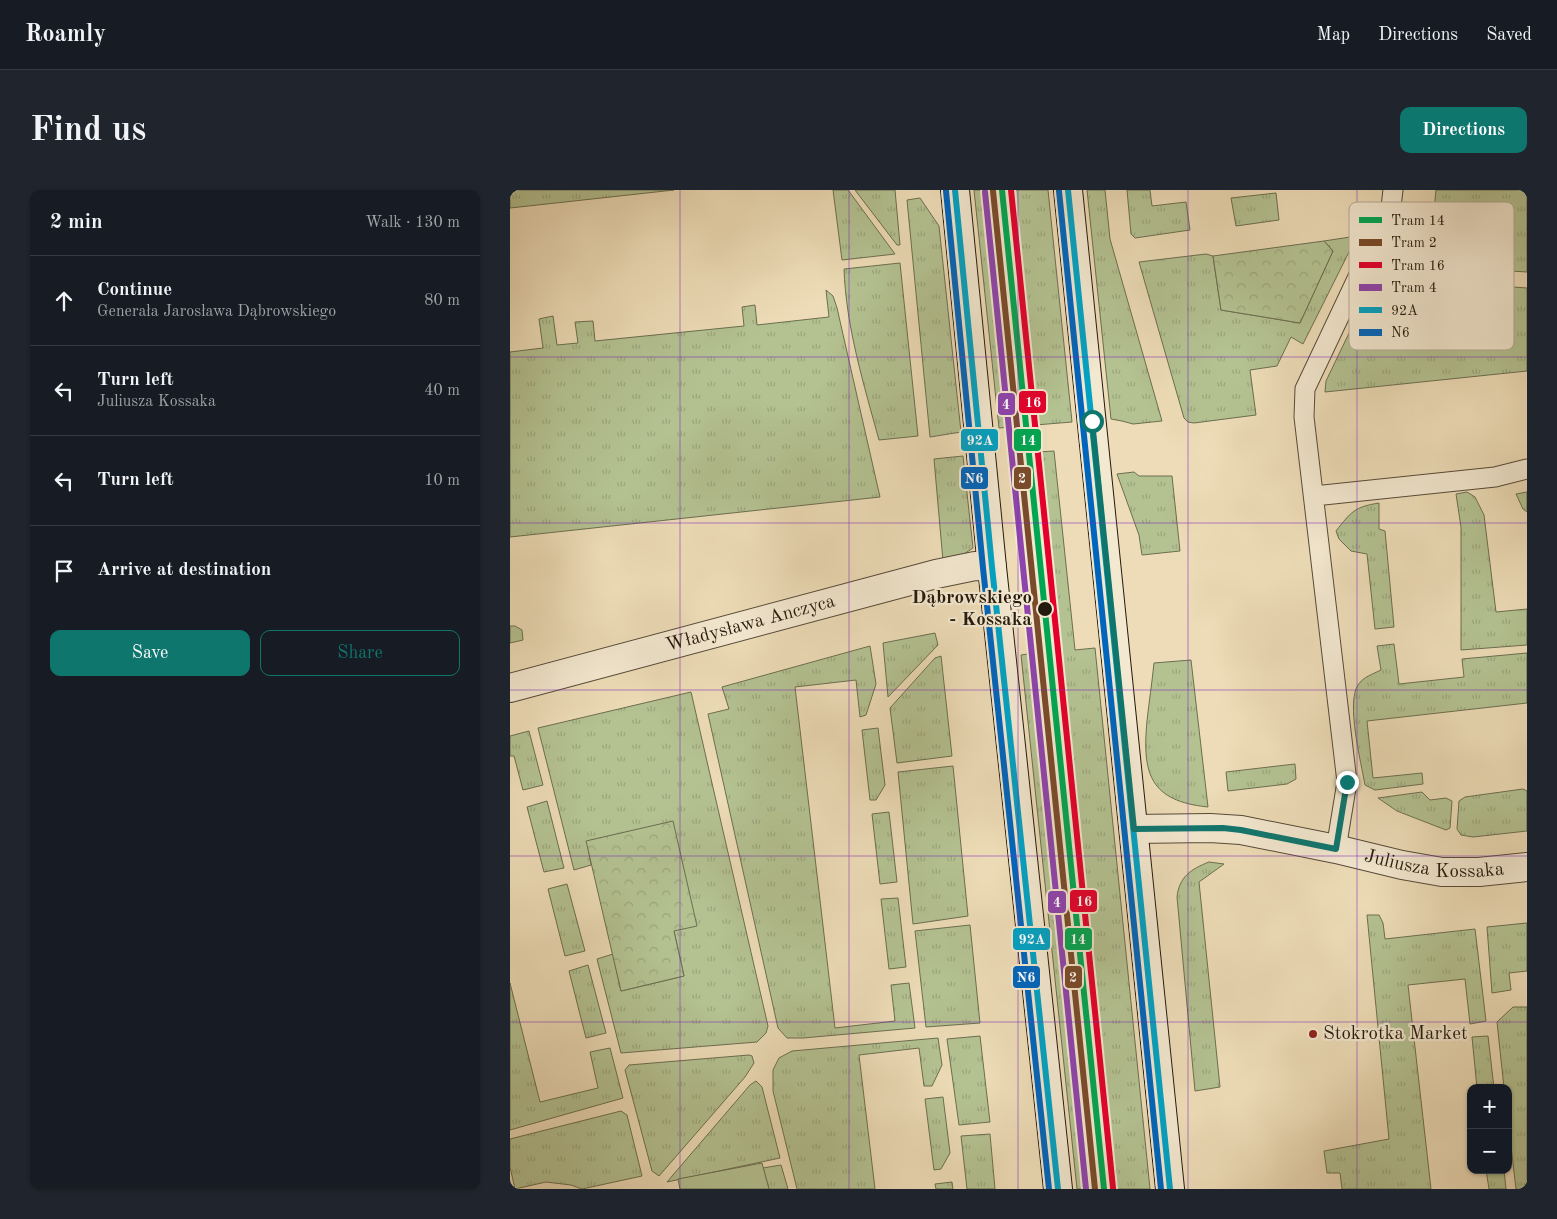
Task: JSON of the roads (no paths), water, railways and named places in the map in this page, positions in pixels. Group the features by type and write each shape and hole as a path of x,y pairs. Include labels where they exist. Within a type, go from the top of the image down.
{"main road":[{"path":"955,190 992,567 1058,1189"},
{"path":"1068,190 1170,1189"},
{"name":"Władysława Anczyca","path":"510,688 936,574 975,566 992,567"},
{"name":"Juliusza Kossaka","path":"1134,829 1223,828 1241,830 1442,872 1479,872 1527,867"}],"lane":[{"path":"1336,849 1347,782 1304,417 1305,390 1349,296"},
{"path":"1314,496 1495,477 1527,469"}],"tram line":[{"name":"14","path":"1002,190 1104,1189"},
{"name":"16","path":"1011,190 1113,1188"},
{"name":"2","path":"993,191 1095,1189"},
{"name":"4","path":"985,192 1086,1189"}],"place":[{"name":"Dąbrowskiego - Kossaka","path":"1045,609"},
{"name":"Stokrotka Market","path":"1313,1034"}]}
